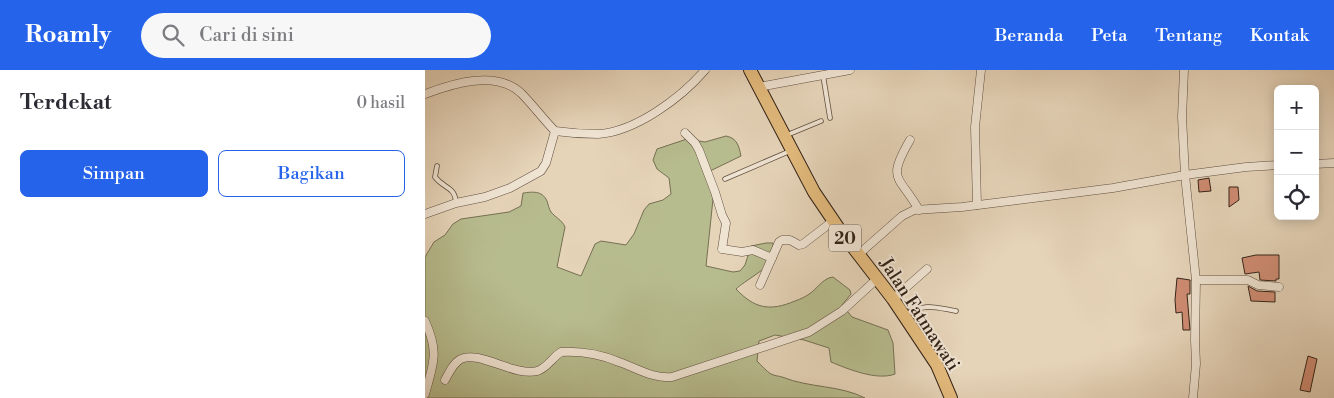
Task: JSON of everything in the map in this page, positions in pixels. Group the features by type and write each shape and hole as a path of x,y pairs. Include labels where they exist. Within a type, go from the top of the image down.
{"highway":[{"name":"Jalan Fatmawati","path":"750,70 814,192 904,315 937,365 951,398"}],"street":[{"path":"425,94 463,82 478,80 486,79 508,83 521,92 555,131 600,134 629,126 656,112 673,100 705,70"},
{"path":"759,86 851,70"},
{"path":"977,205 975,127 981,70"},
{"path":"1184,70 1182,117 1185,175 1196,280 1195,340 1197,364 1193,398"},
{"path":"425,214 456,203 485,197 511,188 541,171 546,163 555,131"},
{"path":"685,134 695,143 699,150 726,223 723,249 742,252 753,250 772,258"},
{"path":"910,140 900,158 897,171 899,182 919,210"},
{"path":"1319,164 1334,163"},
{"path":"859,254 902,216 919,210 977,205 1113,188 1185,175 1274,165"},
{"path":"761,284 781,240 790,240 799,245 803,244 833,220"},
{"path":"893,299 927,269"},
{"path":"445,380 456,362 466,357 488,361 518,371 536,372 543,369 561,352 584,352 605,356 653,376 672,377 809,332 842,311 878,278"},
{"path":"1196,280 1248,280 1258,285 1279,287"},
{"path":"425,321 435,350 425,394"}],"lane":[{"path":"823,75 830,118"},
{"path":"785,136 821,121"},
{"path":"725,179 792,151"},
{"path":"437,166 435,177 438,182 453,191 456,203"},
{"path":"904,315 917,308 927,306 956,312"}],"green space":[{"path":"726,136 735,141 741,156 708,172 713,199 706,266 733,272 740,271 745,265 751,246 773,243 773,259 771,262 736,289 756,304 770,307 802,298 824,281 833,277 850,290 851,294 842,305 852,317 888,330 893,343 895,374 880,376 854,371 831,362 829,348 804,340 775,335 759,341 757,361 769,373 803,383 845,391 865,398 425,398 425,257 434,242 445,235 453,224 461,219 509,212 521,206 523,193 540,193 545,197 551,212 565,227 557,267 581,276 595,244 601,241 626,245 634,234 644,210 649,204 663,200 671,194 669,178 657,169 653,160 657,149 687,139 705,142"}],"building":[{"path":"1209,178 1211,191 1199,192 1198,180"},
{"path":"1229,187 1238,187 1239,200 1229,207"},
{"path":"1256,255 1279,255 1279,279 1276,279 1276,281 1260,280 1259,272 1245,274 1242,258"},
{"path":"1177,278 1190,280 1190,294 1187,294 1190,330 1183,330 1182,312 1176,313"},
{"path":"1248,286 1257,291 1275,292 1275,302 1251,301"},
{"path":"1308,356 1317,359 1310,392 1300,390"}]}
